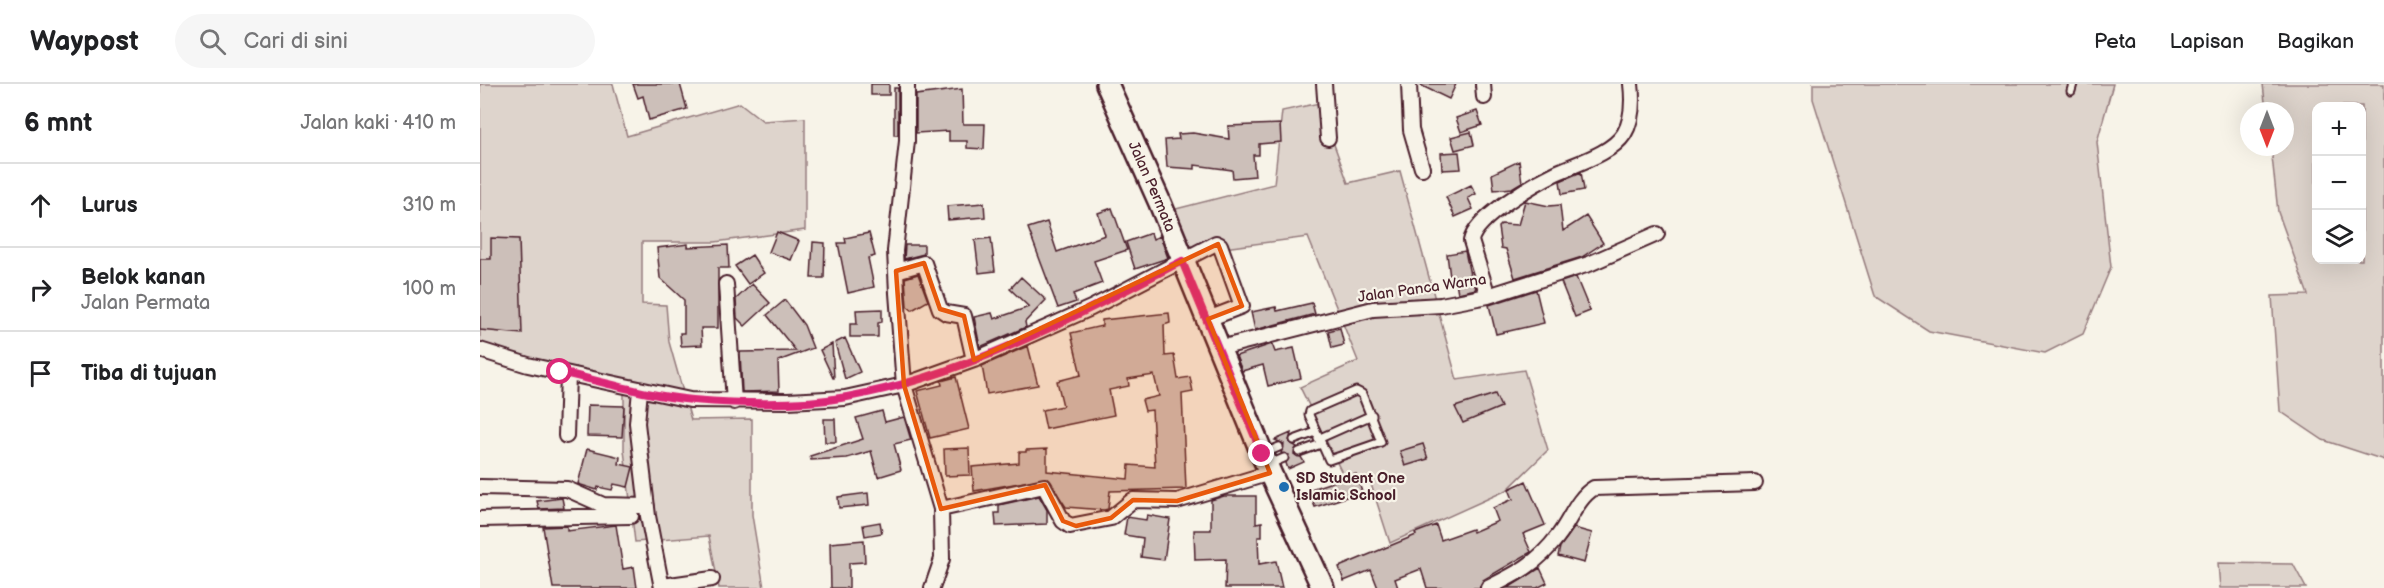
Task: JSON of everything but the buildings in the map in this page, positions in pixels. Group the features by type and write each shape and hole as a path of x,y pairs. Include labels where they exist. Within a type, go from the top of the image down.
{"main road":[{"name":"Jalan Permata","path":"1107,84 1220,348 1272,460 1323,588"}],"street":[{"path":"907,84 907,141 895,252 904,385 941,509 942,559 932,588"},
{"path":"1324,84 1328,138"},
{"path":"1409,84 1412,130 1422,168"},
{"path":"1488,296 1471,242 1473,234 1486,218 1554,174 1589,159 1617,142 1624,134 1632,109 1631,84"},
{"name":"Jalan Panca Warna","path":"1220,348 1373,309 1441,304 1488,296 1589,264 1657,234"},
{"path":"480,350 568,374 690,400 734,402 823,400 904,385 974,360 1091,308 1182,261 1202,248 1216,243 1220,245 1242,306 1208,320"},
{"path":"896,271 924,263 940,309 946,313 964,316 974,360"},
{"path":"726,284 734,402"},
{"path":"566,436 568,374"},
{"path":"640,390 637,423 647,511 662,587 712,579"},
{"path":"941,509 1044,486 1063,521 1076,526 1111,518 1133,500 1177,501 1272,460"},
{"path":"1488,588 1532,564 1559,536 1586,494 1594,488 1755,483"},
{"path":"480,487 567,489 603,505 647,511"},
{"path":"480,519 647,511"}],"lane":[{"path":"1350,392 1362,393 1381,439 1379,444 1329,460 1318,438 1309,416 1310,411 1350,392"},
{"path":"1299,452 1318,438 1371,416"},
{"path":"1294,440 1318,438"}],"highlighted area":[{"path":"1218,244 1242,306 1208,319 1270,473 1177,501 1133,500 1111,518 1076,526 1063,521 1045,485 941,509 904,385 896,271 924,263 940,309 964,316 974,360"}],"shaded area":[{"path":"480,84 613,84 627,136 740,103 763,121 805,118 805,230 715,242 642,242 642,304 666,305 669,342 691,420 752,419 752,515 764,588 719,588 709,536 635,542 624,450 624,386 480,353"},
{"path":"1813,84 2113,84 2097,142 2111,267 2083,334 2045,353 1929,331 1875,296 1813,99"},
{"path":"2263,84 2384,84 2384,460 2323,440 2280,411 2272,296 2308,295 2278,212 2272,156 2294,156 2294,102 2265,102"},
{"path":"1319,103 1348,183 1400,171 1457,380 1524,370 1548,450 1507,490 1390,543 1369,478 1348,485 1300,387 1358,361 1308,237 1186,253 1168,211 1274,184 1282,111"},
{"path":"2218,563 2293,564 2306,588 2220,588"}],"place":[{"name":"SD Student One Islamic School","path":"1284,487"}],"route":[{"path":"560,372 690,400 734,402 845,398 904,385 974,360 1042,332 1182,261 1262,454"}]}
